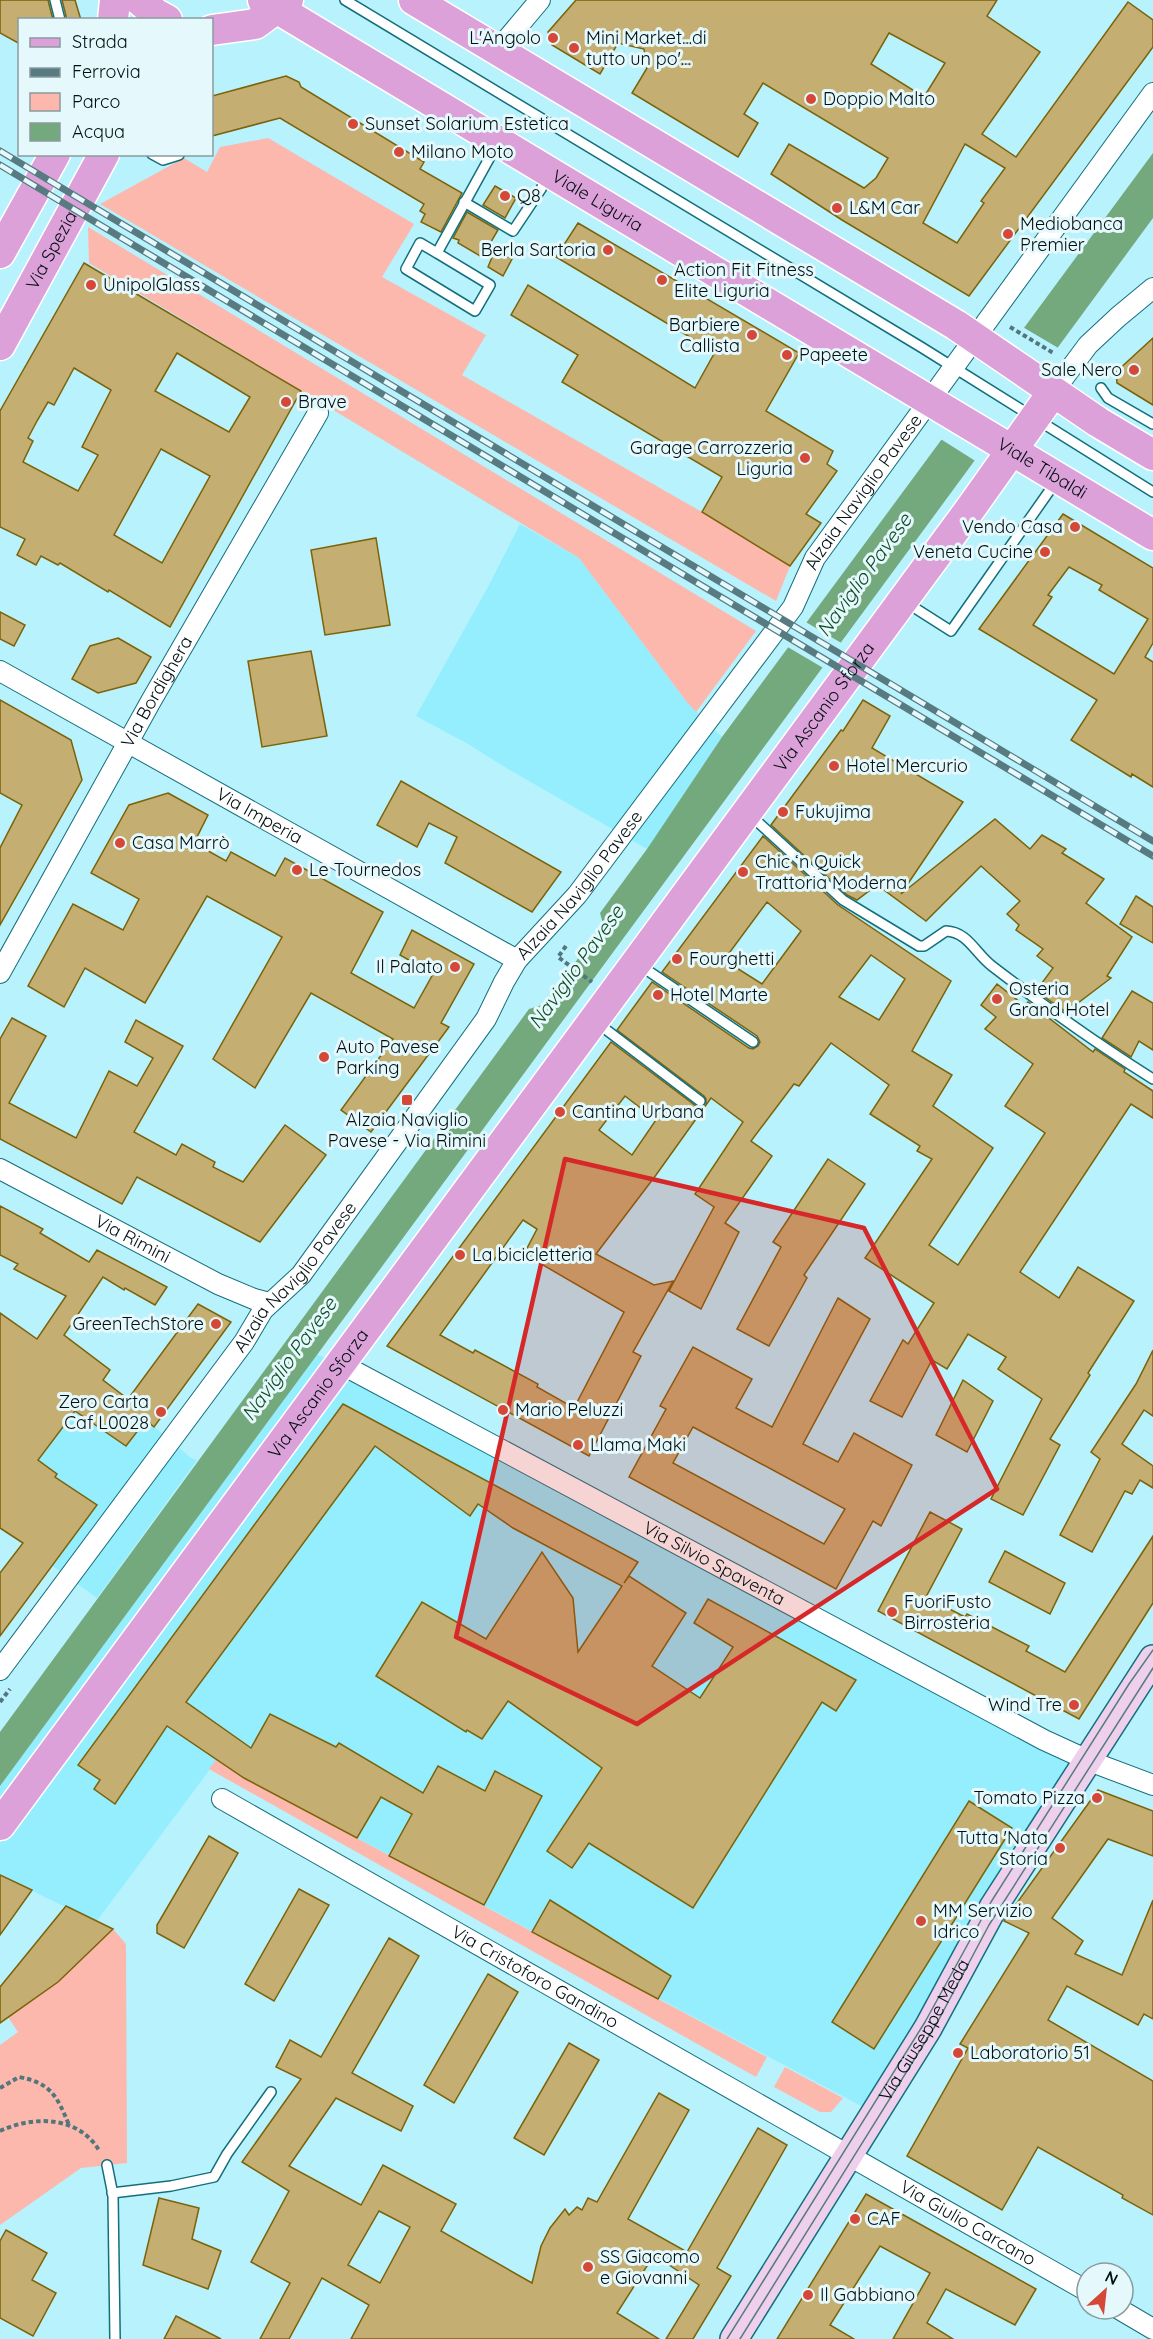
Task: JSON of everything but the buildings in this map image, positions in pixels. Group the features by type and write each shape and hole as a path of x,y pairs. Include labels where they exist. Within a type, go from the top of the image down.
{"main road":[{"path":"113,18 115,0"},
{"path":"138,0 164,18"},
{"path":"414,0 913,299 993,338 1047,387 1098,422 1153,455"},
{"path":"213,30 255,24 276,3"},
{"name":"Viale Liguria","path":"276,3 549,172 938,406"},
{"path":"0,253 54,156"},
{"name":"Via Spezia","path":"0,345 104,156"},
{"name":"Via Ascanio Sforza","path":"0,1825 747,813 902,600 1004,446 1047,387"},
{"name":"Viale Tibaldi","path":"938,406 1153,535"}],"street":[{"path":"498,50 540,0"},
{"name":"Alzaia Naviglio Pavese","path":"0,1670 244,1342 269,1303 301,1275 486,1019 517,960 577,896 793,607 815,557 993,338 1153,93"},
{"path":"1047,387 1088,345 1153,288"},
{"name":"Via Bordighera","path":"0,973 128,743 318,412"},
{"name":"Via Imperia","path":"0,671 517,960"},
{"name":"Via Rimini","path":"0,1169 218,1284 269,1303"},
{"name":"Via Silvio Spaventa","path":"341,1364 1044,1740 1087,1760 1153,1785"},
{"name":"Via Giuseppe Meda","path":"734,2339 928,2028 980,1930 1153,1659"},
{"name":"Via Cristoforo Gandino","path":"222,1799 849,2155"},
{"name":"Via Giulio Carcano","path":"849,2155 1075,2284"},
{"path":"1135,2318 1153,2329"}],"lane":[{"path":"55,0 60,18"},
{"path":"345,0 963,373 1153,492"},
{"path":"437,253 499,141"},
{"path":"156,156 163,160 176,156"},
{"path":"464,202 513,231 541,189 549,172"},
{"path":"420,243 437,253 490,285 476,311 406,269 420,243"},
{"path":"1101,388 1108,398 1153,424"},
{"path":"902,600 951,631 1058,478"},
{"path":"747,813 854,907 919,946 924,946 946,931 964,936 988,963 1054,1014 1153,1079"},
{"path":"636,963 753,1042"},
{"path":"594,1021 700,1101"},
{"path":"112,2193 171,2186 214,2177 227,2154 271,2092"},
{"path":"107,2165 112,2193 115,2339"}],"path":[{"path":"993,338 1058,356"},
{"path":"566,946 558,957 595,984"},
{"path":"0,2088 19,2077 48,2087 58,2100 69,2125"},
{"path":"0,2131 14,2125 34,2121 53,2120 69,2125 95,2143 107,2165"}],"highlighted area":[{"path":"565,1159 864,1228 997,1489 637,1724 456,1637"}],"shaded area":[{"path":"520,524 579,558 686,701 722,737 647,849 416,716"},
{"path":"0,1313 146,1420 191,1458 197,1460 97,1598 0,1528"},
{"path":"317,1354 1082,1763 867,2109 244,1778 217,1760 96,1922 0,1875 0,1786"}],"green space":[{"path":"268,138 414,224 382,277 486,335 462,375 702,512 790,566 776,601 100,204 184,158 207,172 220,147"},
{"path":"88,227 756,631 696,712 579,558 89,263"},
{"path":"216,1760 244,1778 767,2057 756,2077 209,1769"},
{"path":"113,1929 126,1944 127,2163 81,2168 0,2225 0,2045 18,2032 8,2017 58,1982"},
{"path":"785,2067 843,2098 831,2112 820,2112 774,2087"}],"water":[{"name":"Naviglio Pavese","path":"1153,153 1153,218 0,1786 0,1732 529,1009 545,1004 603,924 600,913 647,849 722,737"}],"pier":[{"path":"1021,326 1060,349 977,462 939,438"},
{"path":"804,621 843,644 825,669 786,646"}],"tram line":[{"path":"727,2339 925,2022 991,1902 1129,1684 1153,1650"},
{"path":"740,2339 937,2023 989,1925 1153,1668"}],"railway":[{"path":"0,151 1153,841"},
{"path":"0,165 1153,856"}],"place":[{"name":"L'Angolo","path":"553,38"},
{"name":"Mini Market...di tutto un po'...","path":"574,48"},
{"name":"Doppio Malto","path":"811,99"},
{"name":"Sunset Solarium Estetica","path":"353,124"},
{"name":"Milano Moto","path":"399,152"},
{"name":"Q8","path":"505,196"},
{"name":"L&M Car","path":"837,208"},
{"name":"Mediobanca Premier","path":"1008,234"},
{"name":"Berla Sartoria","path":"608,250"},
{"name":"Action Fit Fitness Elite Liguria","path":"662,280"},
{"name":"UnipolGlass","path":"91,285"},
{"name":"Barbiere Callista","path":"752,335"},
{"name":"Papeete","path":"787,355"},
{"name":"Sale Nero","path":"1134,370"},
{"name":"Brave","path":"286,402"},
{"name":"Garage Carrozzeria Liguria","path":"805,458"},
{"name":"Vendo Casa","path":"1075,527"},
{"name":"Veneta Cucine","path":"1045,552"},
{"name":"Hotel Mercurio","path":"834,766"},
{"name":"Fukujima","path":"783,812"},
{"name":"Casa Marrò","path":"120,843"},
{"name":"Le Tournedos","path":"297,870"},
{"name":"Chic ‘n Quick Trattoria Moderna","path":"743,872"},
{"name":"Fourghetti","path":"677,959"},
{"name":"Il Palato","path":"455,967"},
{"name":"Hotel Marte","path":"658,995"},
{"name":"Osteria Grand Hotel","path":"997,999"},
{"name":"Auto Pavese Parking","path":"324,1057"},
{"name":"Alzaia Naviglio Pavese - Via Rimini","path":"407,1100"},
{"name":"Cantina Urbana","path":"560,1112"},
{"name":"La bicicletteria","path":"460,1255"},
{"name":"GreenTechStore","path":"216,1324"},
{"name":"Mario Peluzzi","path":"503,1410"},
{"name":"Zero Carta Caf L0028","path":"161,1412"},
{"name":"Llama Maki","path":"578,1445"},
{"name":"FuoriFusto Birrosteria","path":"892,1612"},
{"name":"Wind Tre","path":"1074,1705"},
{"name":"Tomato Pizza","path":"1097,1798"},
{"name":"Tutta 'Nata Storia","path":"1060,1848"},
{"name":"MM Servizio Idrico","path":"921,1921"},
{"name":"Laboratorio 51","path":"958,2053"},
{"name":"CAF","path":"855,2219"},
{"name":"SS Giacomo e Giovanni","path":"588,2267"},
{"name":"Il Gabbiano","path":"808,2295"}]}
